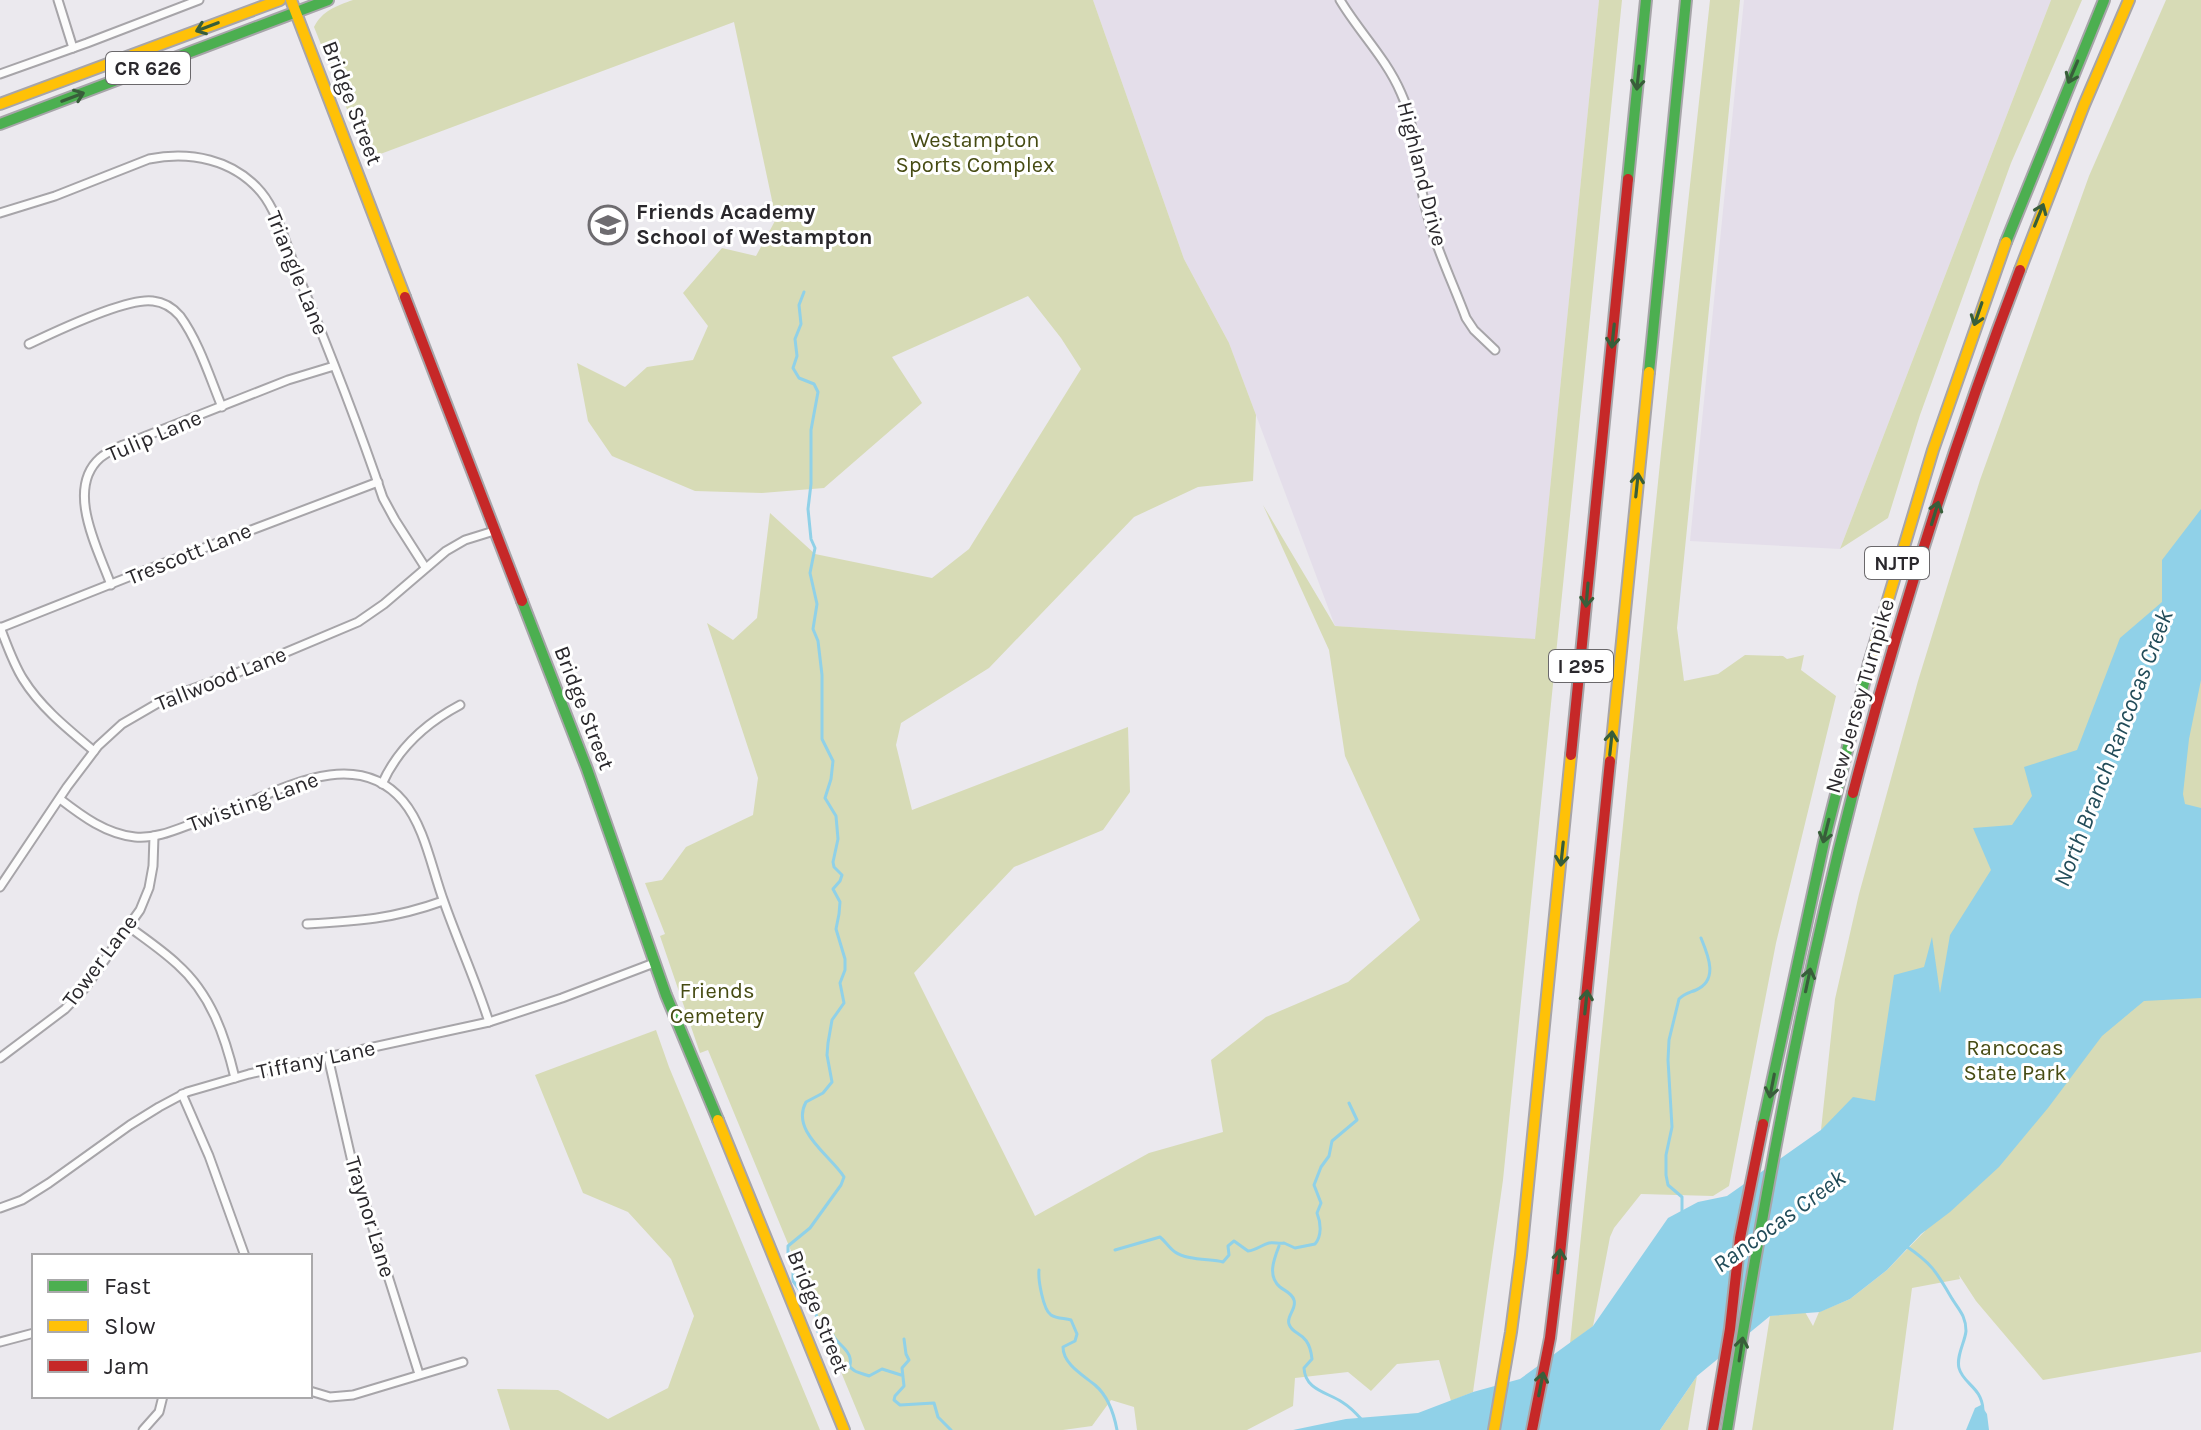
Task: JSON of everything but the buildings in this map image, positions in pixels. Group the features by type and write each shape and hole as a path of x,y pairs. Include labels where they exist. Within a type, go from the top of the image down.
{"main road":[{"name":"CR 626","path":"0,104 280,0"},
{"name":"Bridge Street","path":"291,0 591,780 686,1046 764,1229 844,1430"},
{"name":"CR 626","path":"0,124 328,0"},
{"name":"I 295","path":"1494,1430 1522,1242 1646,0"},
{"name":"I 295","path":"1532,1430 1550,1338 1559,1264 1686,0"},
{"name":"New Jersey Turnpike","path":"1713,1430 1730,1329 1740,1238 1758,1147 1824,839 1862,688 1916,500 1993,273 2104,0"},
{"name":"New Jersey Turnpike","path":"1727,1428 1776,1139 1808,980 1832,876 1897,632 1997,327 2070,138 2129,0"}],"street":[{"path":"58,0 73,48"},
{"path":"0,74 199,0"},
{"name":"Highland Drive","path":"1340,0 1389,68 1401,92 1413,130 1422,195 1431,226 1466,318 1495,350"},
{"name":"Triangle Lane","path":"0,213 55,196 149,159 176,155 201,157 227,166 260,191 268,203 334,366 389,510 425,567"},
{"path":"29,344 120,306 142,301 164,304 181,317 192,336 222,407"},
{"name":"Tulip Lane","path":"111,585 91,533 84,502 87,482 95,463 103,455 288,380 334,366"},
{"name":"Trescott Lane","path":"0,628 378,482"},
{"name":"Tallwood Lane","path":"0,887 94,751 122,724 158,703 358,622 446,551 465,540 494,531"},
{"path":"0,628 29,689 94,751"},
{"path":"382,784 391,765 409,742 425,727 460,705"},
{"name":"Twisting Lane","path":"60,799 112,831 134,837 154,836 315,777 340,773 382,784 396,793 417,824 489,1022"},
{"name":"Tower Lane","path":"0,1058 65,1009 85,988 140,910 149,888 154,836"},
{"path":"307,924 377,919 410,913 443,901"},
{"path":"128,926 177,964 200,990 225,1040 235,1078"},
{"name":"Tiffany Lane","path":"0,1208 22,1200 130,1125 182,1094 235,1078 489,1022 654,963"},
{"name":"Traynor Lane","path":"328,1057 352,1162 419,1374"},
{"path":"182,1094 209,1156 244,1254"},
{"path":"0,1342 32,1334"},
{"path":"312,1392 330,1397 353,1395 463,1362"},
{"path":"143,1430 159,1412 162,1398"}],"shaded area":[{"path":"1093,0 1599,0 1535,640 1335,626 1229,343 1184,259"},
{"path":"1744,0 2051,0 1840,549 1690,541"}],"green space":[{"path":"353,0 1093,0 1184,259 1229,343 1256,415 1253,481 1198,487 1134,517 989,668 901,723 896,745 912,810 1128,727 1130,792 1103,830 1014,867 914,973 1035,1216 1149,1153 1223,1132 1211,1060 1266,1017 1348,982 1420,920 1345,756 1329,650 1263,505 1335,626 1535,639 1599,0 1622,0 1503,1180 1473,1392 1451,1401 1439,1360 1397,1364 1371,1391 1348,1372 1295,1378 1293,1406 1247,1430 1137,1430 1134,1407 1111,1400 1092,1426 1063,1430 865,1430 708,1050 700,1053 660,936 665,934 645,883 662,880 686,847 753,815 758,778 707,623 733,640 757,618 770,513 815,554 932,578 969,549 1081,369 1028,296 892,357 922,403 824,488 762,493 695,491 612,456 588,421 577,363 625,387 647,367 693,360 708,326 683,293 722,248 756,256 776,219 734,22 367,159 314,27 325,13"},
{"path":"1710,0 1740,0 1677,628 1684,681 1718,674 1745,655 1783,656 1787,659 1804,655 1801,670 1836,696 1776,943 1729,1186 1713,1196 1641,1194 1610,1237 1593,1326 1570,1344 1661,453"},
{"path":"2051,0 2082,0 2011,163 1920,415 1888,518 1840,549"},
{"name":"Rancocas State Park","path":"2166,0 2201,0 2201,1352 2043,1380 1976,1301 1959,1275 1960,1279 1912,1288 1893,1430 1752,1430 1770,1316 1805,1312 1813,1326 1819,1312 1850,1299 1887,1270 1925,1231 1821,1130 1835,999 1859,894 1918,681 1980,480 2089,176"},
{"path":"656,1030 820,1430 510,1430 497,1389 558,1390 608,1419 668,1388 694,1316 671,1259 628,1212 583,1193 535,1075"},
{"path":"1697,1376 1688,1430 1660,1430"}],"water":[{"path":"2201,509 2201,680 2189,739 2183,794 2185,804 2201,808 2201,998 2144,1001 2102,1036 1999,1167 1921,1234 1887,1270 1850,1299 1820,1312 1770,1316 1697,1376 1660,1430 1293,1430 1346,1419 1418,1413 1473,1392 1520,1379 1593,1326 1668,1218 1698,1202 1727,1196 1821,1130 1853,1097 1875,1101 1894,975 1924,967 1932,937 1940,993 1950,935 1991,870 1973,828 2012,825 2032,796 2024,767 2077,750 2120,638 2162,602 2162,560"},
{"path":"1981,1405 1987,1414 1989,1430 1966,1430 1975,1408"}],"waterway":[{"path":"804,292 799,305 801,324 795,339 797,356 793,368 799,378 814,384 818,392 811,430 808,509 815,548 810,573 817,604 813,629 818,641 822,675 822,739 833,761 825,798 836,816 838,839 833,862 842,875 833,889 840,902 836,929 845,970 840,983 844,1003 832,1020 828,1043 832,1082 823,1093 806,1102 803,1123 814,1142 844,1177 810,1228 788,1246 788,1253 793,1267 793,1281 816,1312 818,1332 833,1335 849,1355 851,1368 869,1376 882,1369 901,1375"},
{"path":"1682,1211 1682,1197 1668,1185 1666,1175 1666,1155 1672,1127 1669,1040 1679,999 1703,986 1710,974 1709,959 1701,938"},
{"path":"1115,1250 1160,1237 1180,1255 1223,1262 1229,1255 1228,1246 1234,1241 1248,1251 1271,1243 1284,1243 1295,1248 1315,1244 1320,1233 1317,1213 1321,1203 1314,1185 1329,1156 1332,1141 1357,1120 1349,1103"},
{"path":"1279,1246 1273,1267 1274,1278 1295,1303 1289,1318 1291,1328 1308,1343 1312,1359 1304,1368 1305,1375 1318,1390 1345,1404 1362,1420"},
{"path":"1906,1246 1932,1268 1963,1316 1966,1331 1959,1368 1979,1396 1983,1410"},
{"path":"1039,1270 1048,1312 1071,1320 1077,1334 1075,1341 1063,1347 1066,1359 1104,1394 1117,1430"},
{"path":"904,1339 909,1360 902,1368 904,1386 894,1400 900,1405 934,1403 938,1417 951,1430"}],"traffic: fast":[{"path":"0,124 328,0"},
{"path":"1628,179 1646,0"},
{"path":"1649,372 1686,0"},
{"path":"2006,242 2104,0"},
{"path":"522,601 587,769 666,995 718,1120"},
{"path":"1763,1124 1824,842 1869,663"},
{"path":"1727,1430 1782,1110 1815,951 1853,793"}],"traffic: slow":[{"path":"0,104 280,0"},
{"path":"291,0 405,297"},
{"path":"2020,270 2084,105 2129,0"},
{"path":"1869,663 1933,450 2006,242"},
{"path":"1610,761 1649,372"},
{"path":"1494,1430 1521,1255 1571,755"},
{"path":"718,1120 844,1430"}],"traffic: jam":[{"path":"1571,755 1628,179"},
{"path":"1853,793 1929,529 2020,270"},
{"path":"405,297 522,601"},
{"path":"1532,1430 1550,1338 1559,1264 1610,761"},
{"path":"1713,1430 1730,1329 1740,1238 1763,1124"}],"place":[{"name":"Friends Academy School of Westampton","path":"608,225"}],"park label":[{"name":"Westampton Sports Complex","path":"975,152"},
{"name":"Friends Cemetery","path":"717,1004"}],"water label":[{"name":"North Branch Rancocas Creek","path":"2113,748"},
{"name":"Rancocas Creek","path":"1779,1221"}]}
